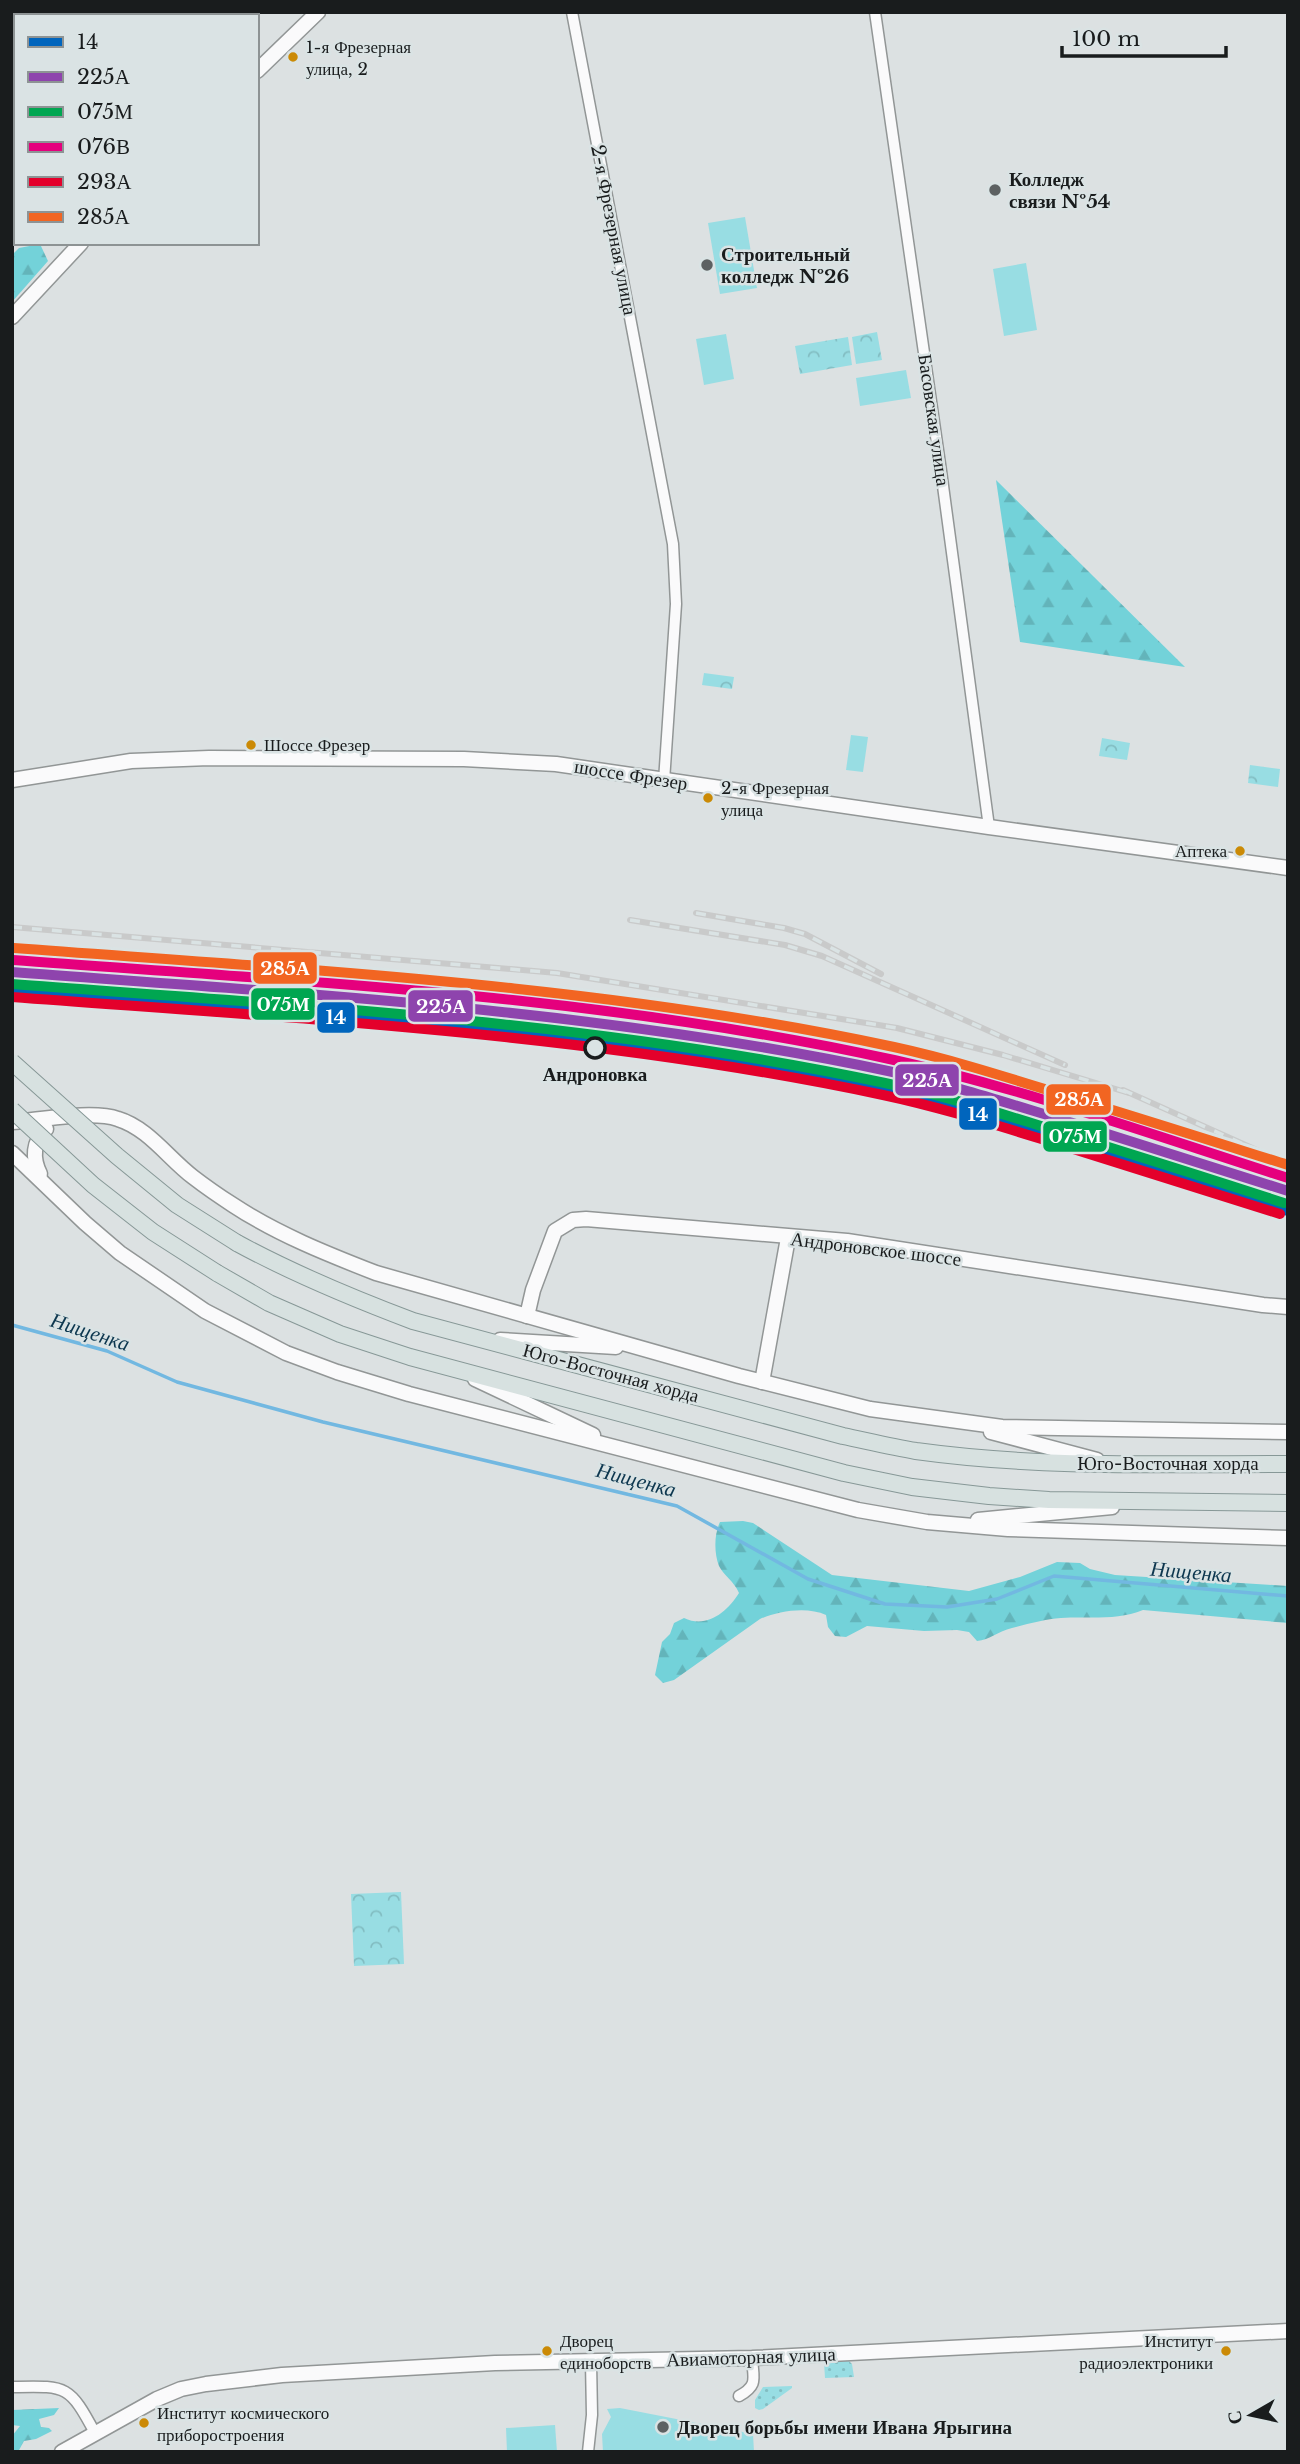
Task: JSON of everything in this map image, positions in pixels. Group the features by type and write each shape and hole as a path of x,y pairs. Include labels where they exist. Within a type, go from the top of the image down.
{"main road":[{"name":"Юго-Восточная хорда","path":"12,1062 117,1156 177,1205 237,1243 287,1270 348,1297 413,1321 843,1436 914,1450 989,1459 1288,1464"},
{"name":"Юго-Восточная хорда","path":"12,1110 93,1185 153,1232 269,1303 340,1334 455,1369 769,1455 912,1487 1049,1500 1288,1503"}],"street":[{"path":"259,69 318,12"},
{"name":"2-я Фрезерная улица","path":"572,12 674,554 676,604 664,781"},
{"name":"Басовская улица","path":"874,12 943,480 989,828"},
{"path":"12,317 79,245"},
{"name":"шоссе Фрезер","path":"12,780 131,761 249,758 464,759 556,764 989,828 1288,868"},
{"path":"12,1122 96,1115 117,1118 134,1126 193,1177 270,1227 376,1273 870,1409 1003,1427 1288,1432"},
{"path":"44,1182 35,1161 36,1142 48,1128 66,1118"},
{"path":"12,1153 85,1223 160,1282 205,1311 286,1353 337,1373 858,1510 942,1524 1008,1529 1288,1538"},
{"name":"Андроновское шоссе","path":"527,1316 533,1290 555,1231 573,1220 586,1219 847,1241 1288,1307"},
{"path":"762,1381 788,1238"},
{"path":"480,1338 645,1349"},
{"path":"455,1369 623,1449"},
{"path":"949,1421 1112,1463"},
{"path":"942,1524 1164,1502"},
{"name":"Авиамоторная улица","path":"62,2452 157,2399 181,2389 296,2374 495,2363 752,2358 1288,2331"},
{"path":"740,2396 750,2390 754,2382 752,2358"},
{"path":"588,2452 593,2415 591,2362"},
{"path":"12,2387 52,2386 62,2389 75,2400 95,2434"}],"green space":[{"path":"745,217 757,288 720,294 708,223"},
{"path":"40,245 48,261 12,302 12,255 19,248"},
{"path":"1026,263 1037,330 1004,336 993,269"},
{"path":"877,332 882,360 856,364 852,337"},
{"path":"726,334 734,379 704,385 696,339"},
{"path":"848,337 852,365 800,374 795,346"},
{"path":"906,370 911,398 860,406 856,378"},
{"path":"996,480 1185,667 1020,642"},
{"path":"704,673 734,677 732,689 702,685"},
{"path":"851,735 868,737 863,772 846,770"},
{"path":"1102,738 1130,743 1127,760 1099,756"},
{"path":"1250,765 1280,769 1278,787 1248,783"},
{"path":"720,1522 753,1523 832,1575 969,1591 1020,1577 1057,1562 1080,1563 1090,1569 1115,1575 1288,1586 1288,1623 1143,1610 1113,1617 1043,1621 1007,1629 977,1641 969,1632 957,1630 924,1631 867,1626 846,1637 835,1636 828,1627 826,1615 793,1611 760,1619 674,1680 663,1683 655,1675 662,1642 670,1634 674,1623 684,1618 701,1621 716,1617 739,1593 719,1566 715,1544"},
{"path":"401,1892 404,1964 354,1966 351,1894"},
{"path":"849,2361 854,2377 825,2378 824,2362"},
{"path":"792,2386 763,2409 755,2408 755,2400 763,2387"},
{"path":"59,2408 54,2415 39,2419 41,2427 52,2431 36,2439 24,2441 18,2452 12,2452 12,2436 20,2426 12,2425 12,2410"},
{"name":"Дворец борьбы имени Ивана Ярыгина","path":"620,2408 753,2434 754,2452 603,2452 602,2434 611,2417 607,2409"},
{"path":"555,2425 557,2452 507,2452 506,2428"}],"waterway":[{"name":"Нищенка","path":"12,1325 107,1351 177,1382 323,1422 677,1506 808,1579 885,1604 947,1607 997,1599 1054,1576 1288,1596"}],"railway":[{"path":"696,913 805,934 881,974"},
{"path":"630,920 785,945 822,956 1065,1065"},
{"path":"12,927 557,973 897,1028 1003,1055 1129,1093"},
{"path":"12,950 554,993 770,1026 942,1061 1112,1111 1288,1169"},
{"path":"1123,1090 1270,1156"}],"transit line":[{"name":"285А","path":"14,948 345,973 566,994 785,1026 894,1047 961,1064 1288,1165"},
{"name":"076В","path":"13,960 455,994 676,1020 785,1038 894,1060 993,1085 1092,1114 1288,1178"},
{"name":"225А","path":"12,972 452,1007 671,1033 780,1050 888,1071 952,1087 1288,1191"},
{"name":"075М","path":"12,984 450,1019 669,1045 777,1062 885,1083 949,1099 1284,1203"},
{"name":"14","path":"12,992 568,1036 643,1047 903,1094 997,1119 1288,1211"},
{"name":"293А","path":"12,997 449,1031 667,1057 775,1074 883,1095 947,1111 1280,1214"}],"place":[{"name":"1-я Фрезерная улица, 2","path":"293,57"},
{"name":"Колледж связи №54","path":"995,190"},
{"name":"Строительный колледж №26","path":"707,265"},
{"name":"Шоссе Фрезер","path":"251,745"},
{"name":"2-я Фрезерная улица","path":"708,798"},
{"name":"Аптека","path":"1240,851"},
{"name":"Андроновка","path":"595,1048"},
{"name":"Дворец единоборств","path":"547,2351"},
{"name":"Институт радиоэлектроники","path":"1226,2351"},
{"name":"Институт космического приборостроения","path":"144,2423"},
{"name":"Дворец борьбы имени Ивана Ярыгина","path":"663,2427"}]}
